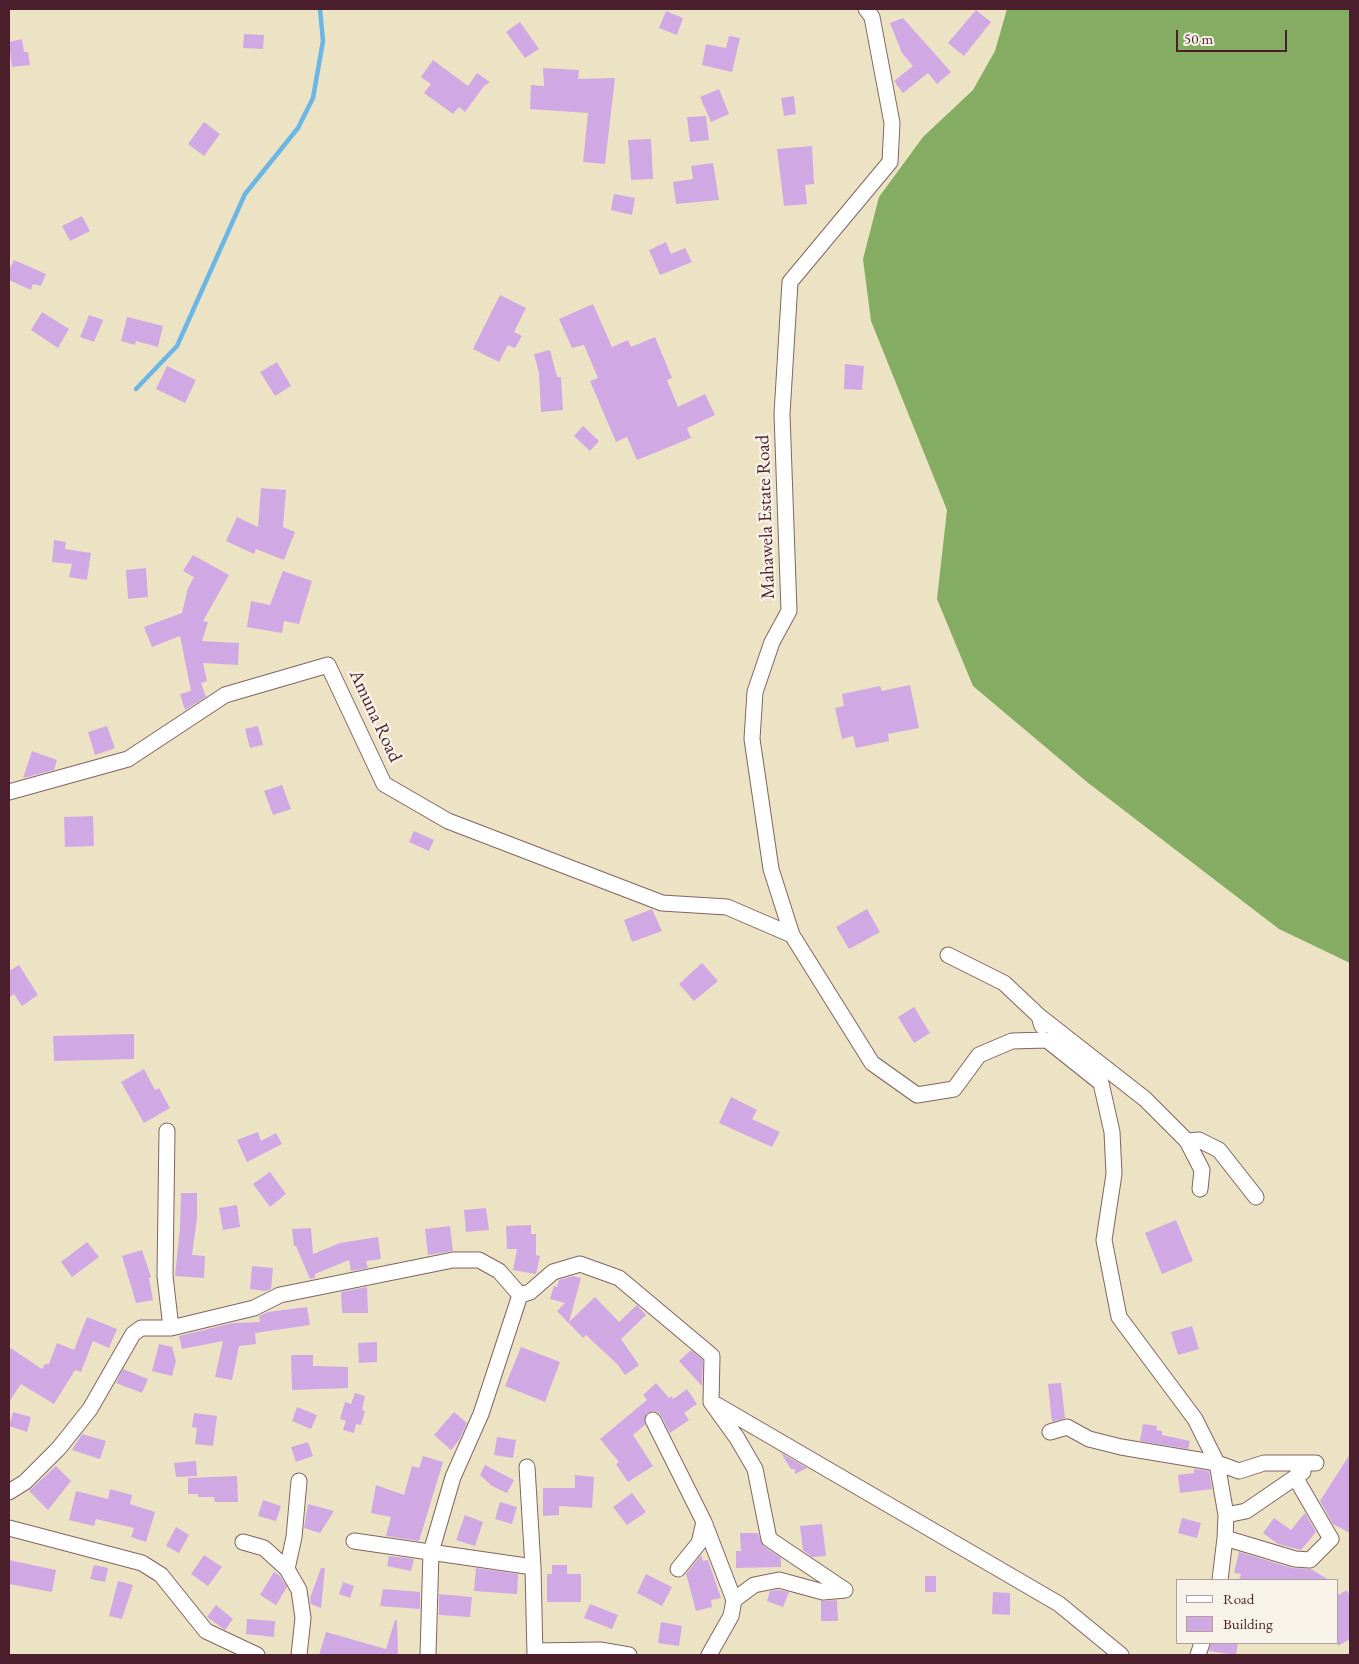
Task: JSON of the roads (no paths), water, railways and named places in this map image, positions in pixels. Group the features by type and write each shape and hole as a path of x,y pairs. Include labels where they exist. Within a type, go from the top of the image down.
{"street":[{"name":"Mahawela Estate Road","path":"866,9 872,17 892,123 890,162 790,282 782,414 789,611 772,642 755,692 752,739 772,869 792,935 872,1063 917,1094 954,1089 979,1056 1012,1041 1047,1040"},
{"name":"Amuna Road","path":"9,792 128,759 225,695 328,665 384,784 448,821 662,903 727,907 792,935"},
{"path":"948,955 1004,983 1039,1016 1145,1099 1187,1141 1202,1170 1200,1189"},
{"path":"1039,1016 1047,1040 1101,1083 1112,1132 1114,1174 1104,1240 1119,1317 1196,1419 1217,1463 1226,1515 1220,1579"},
{"path":"167,1131 165,1276 170,1328"},
{"path":"1187,1141 1198,1140 1220,1150 1256,1197"},
{"path":"9,1492 25,1482 59,1448 90,1409 133,1334 141,1328 170,1328 254,1308 280,1295 453,1260 479,1260 499,1271 520,1294"},
{"path":"520,1294 530,1292 553,1272 580,1264 619,1278 712,1356 711,1402 737,1438 755,1469 769,1539 845,1590 823,1592 779,1580 754,1585 734,1600"},
{"path":"428,1655 431,1552 454,1477 480,1414 520,1294"},
{"path":"711,1402 1059,1604 1121,1655"},
{"path":"653,1420 704,1522 734,1600 731,1616 709,1655"},
{"path":"1050,1432 1068,1427 1089,1439 1121,1447 1217,1463 1240,1471 1264,1463 1316,1463 1246,1510 1226,1515"},
{"path":"527,1468 533,1567 535,1653 600,1650 628,1655"},
{"path":"1225,1538 1295,1560 1310,1560 1331,1539 1295,1477"},
{"path":"287,1569 294,1537 299,1481"},
{"path":"678,1569 700,1543 704,1522"},
{"path":"9,1528 142,1563 161,1575 206,1631 257,1655"},
{"path":"354,1541 533,1567"},
{"path":"242,1542 264,1548 287,1569 299,1590 303,1618 299,1655"}],"waterway":[{"path":"136,389 177,346 245,194 298,128 313,98 323,41 320,9"}]}
